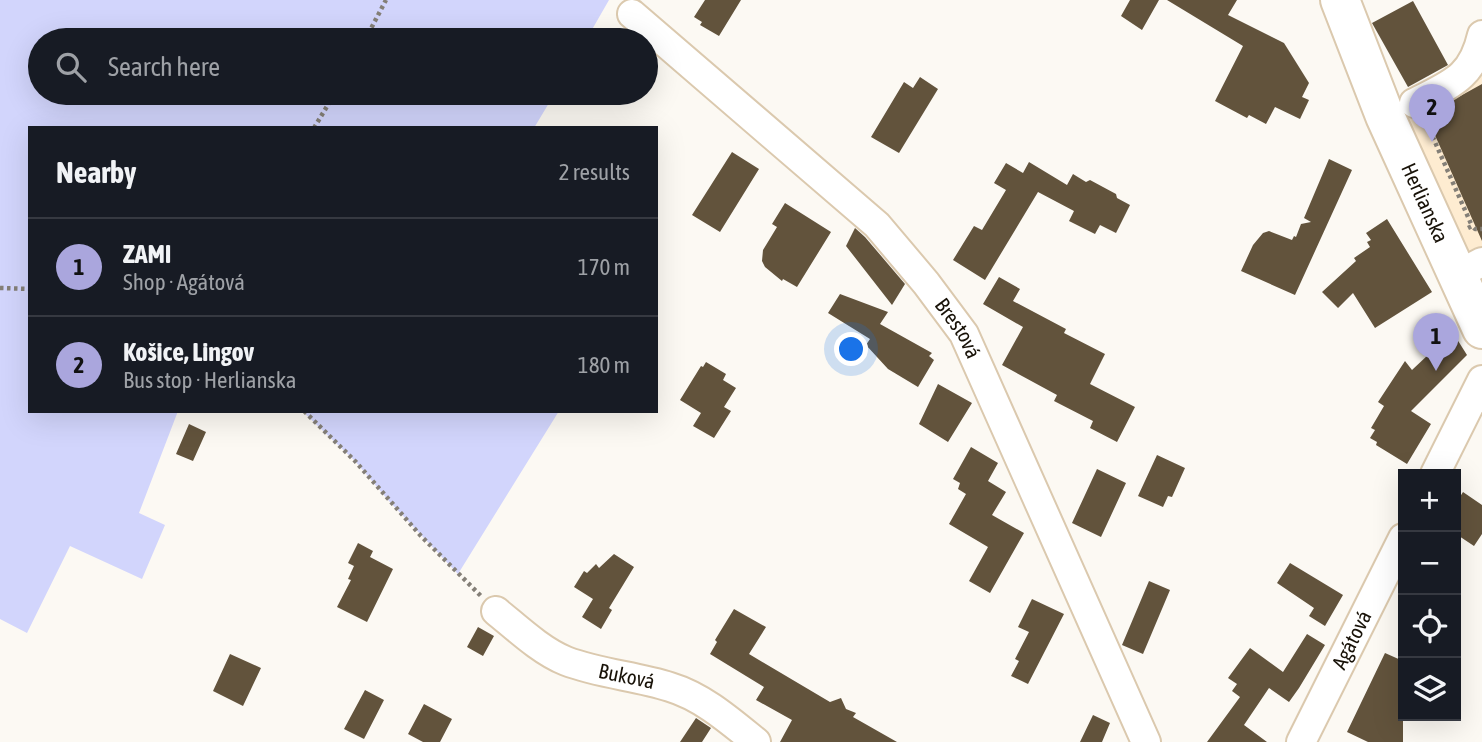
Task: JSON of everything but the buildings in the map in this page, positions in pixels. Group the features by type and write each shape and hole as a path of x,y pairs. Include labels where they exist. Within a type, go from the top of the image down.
{"main road":[{"name":"Herlianska","path":"1340,0 1385,116 1470,269 1482,329"}],"street":[{"name":"Brestová","path":"632,14 648,28"},
{"path":"1415,103 1463,76 1479,47 1482,35"},
{"name":"Brestová","path":"658,36 877,225 946,308 964,334 1146,742"},
{"path":"1438,469 1482,380"},
{"name":"Agátová","path":"1301,742 1398,548"},
{"name":"Buková","path":"496,611 563,660 598,672 681,691 715,709 756,742"}],"path":[{"path":"371,28 386,0"},
{"path":"1415,103 1433,135 1472,226"},
{"path":"315,126 328,105"},
{"path":"0,288 28,289"},
{"path":"305,413 355,461 421,536 496,611"}],"shaded area":[{"path":"0,0 609,0 593,28 28,28 28,105 548,105 535,126 28,126 28,413 177,413 139,513 165,525 142,579 70,546 27,633 0,619"},
{"path":"1482,35 1482,262 1457,275 1385,116 1415,103"},
{"path":"304,413 558,413 458,574 355,461"}],"place":[{"name":"Košice, Lingov","path":"1432,142"},
{"name":"ZAMI","path":"1436,371"}]}
